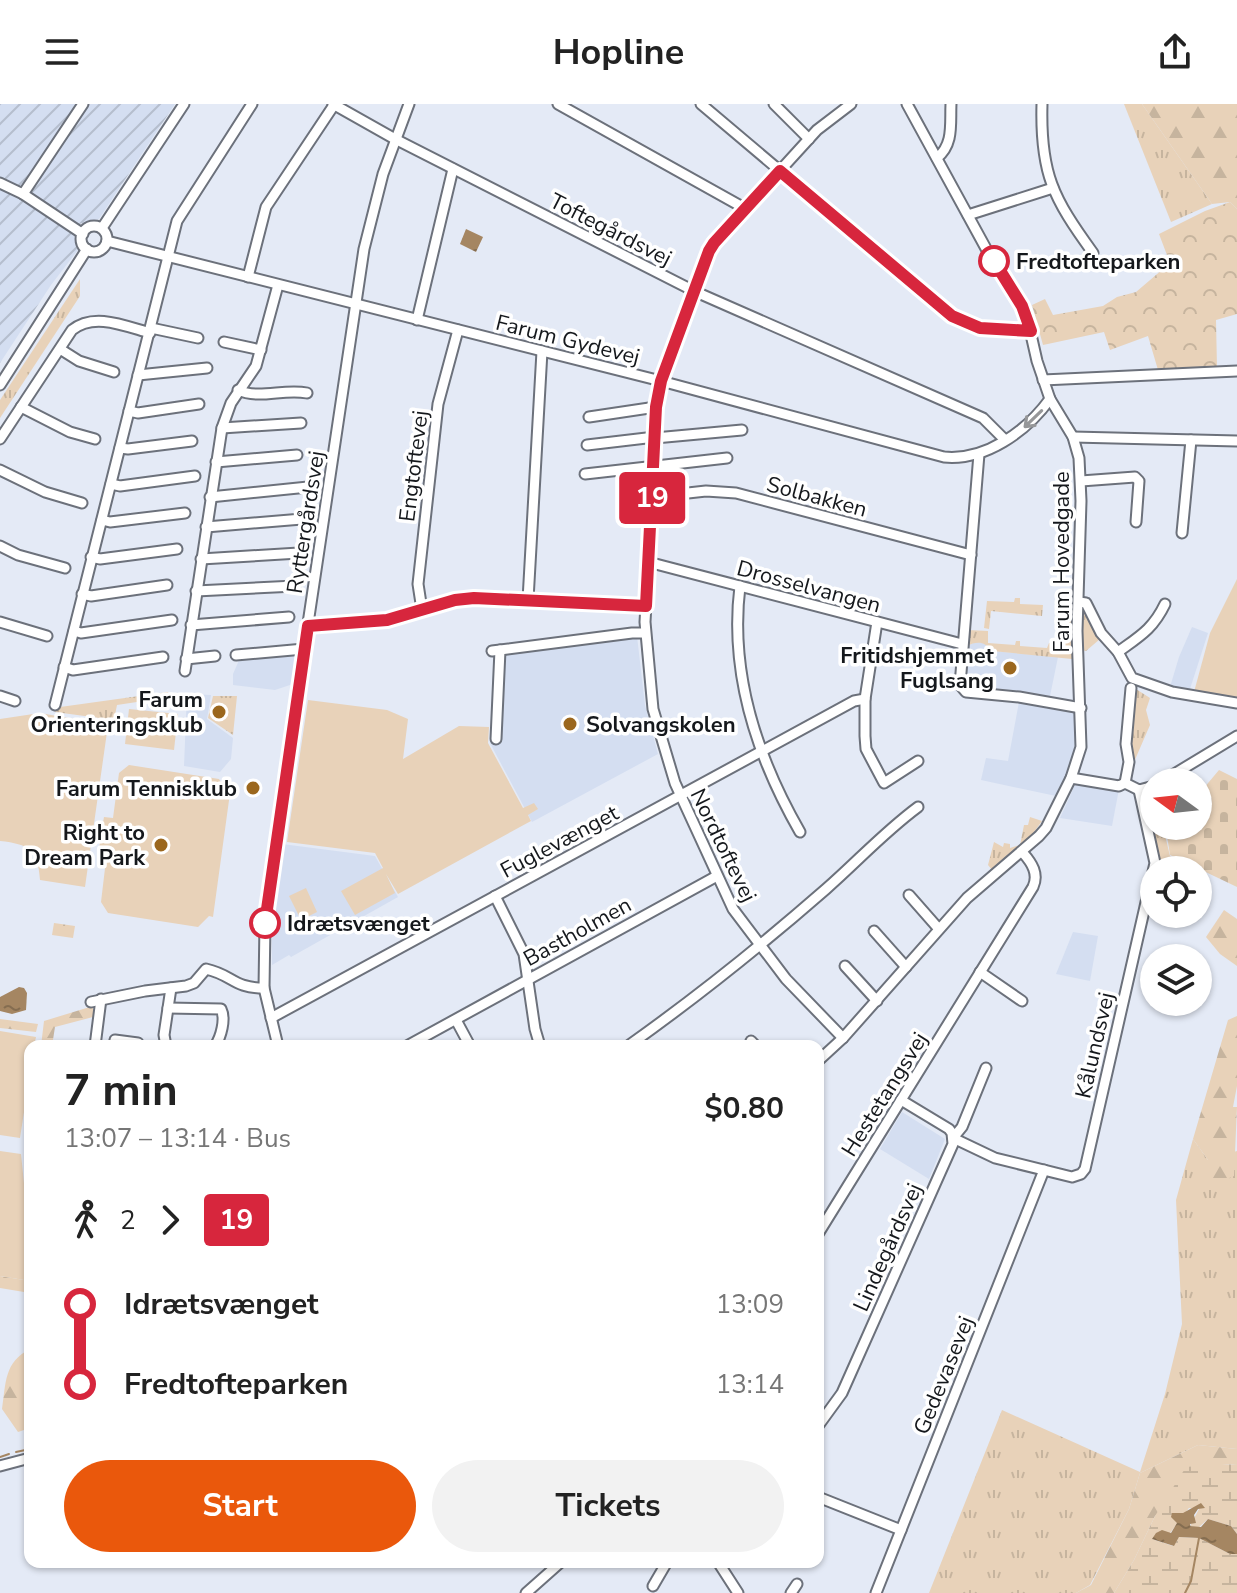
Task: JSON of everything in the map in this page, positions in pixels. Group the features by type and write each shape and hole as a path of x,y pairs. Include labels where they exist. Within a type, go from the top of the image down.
{"street":[{"path":"23,194 83,104"},
{"path":"102,228 184,104"},
{"path":"55,705 183,209 252,104"},
{"path":"248,277 266,207 334,104"},
{"name":"Toftegårdsvej","path":"334,104 395,139 696,292 983,418 1009,438"},
{"name":"Ryttergårdsvej","path":"276,1040 264,988 265,919 356,304 374,202 409,104"},
{"path":"558,104 746,209"},
{"path":"701,104 952,316 980,328 1031,331"},
{"path":"774,104 809,139"},
{"name":"Nordtoftevej","path":"843,1038 786,979 733,909 680,797 653,709 645,633 656,407 661,381 714,243 809,139 851,104"},
{"name":"Farum Hovedgade","path":"824,1055 877,1001 967,898 1023,853 1046,828 1071,778 1081,747 1077,632 1081,481 1073,437 1050,399 1022,306 907,104"},
{"path":"937,158 949,142 951,104"},
{"path":"1042,104 1041,145 1058,203 1093,253"},
{"path":"417,320 453,169"},
{"path":"0,183 23,194 83,234"},
{"path":"968,215 1053,188"},
{"path":"90,226 102,228 107,241 101,250 87,249 83,244 83,234 90,226"},
{"name":"Farum Gydevej","path":"107,241 661,381 944,457 979,454 1009,438 1036,418 1050,399"},
{"path":"0,385 87,249"},
{"path":"185,671 225,415 256,366 278,285"},
{"path":"0,439 72,330 89,320 198,338"},
{"name":"Engtoftevej","path":"422,610 419,570 438,404 458,330"},
{"path":"224,342 261,350"},
{"path":"60,349 79,361 114,372"},
{"path":"528,600 542,351"},
{"path":"138,375 207,368"},
{"path":"1043,380 1237,371"},
{"path":"238,390 248,394 307,393"},
{"path":"129,411 138,413 199,404"},
{"path":"21,407 70,432 95,439"},
{"path":"589,417 656,407"},
{"path":"222,428 301,423"},
{"path":"587,445 742,430"},
{"path":"1073,437 1237,441"},
{"path":"1182,533 1191,440"},
{"path":"120,448 192,441"},
{"path":"979,454 959,679 962,689 1081,708"},
{"path":"216,462 297,455"},
{"path":"585,474 727,458"},
{"path":"0,470 45,492 82,503"},
{"path":"111,484 120,486 195,476"},
{"path":"1081,481 1135,477 1139,481 1136,522"},
{"path":"210,497 308,487"},
{"name":"Solbakken","path":"652,497 706,491 736,493 971,555"},
{"path":"102,520 110,522 185,513"},
{"path":"206,527 302,519"},
{"path":"0,546 18,555 65,568"},
{"path":"91,557 100,559 177,549"},
{"path":"201,559 299,553"},
{"name":"Drosselvangen","path":"648,562 962,644"},
{"path":"82,594 91,596 167,585"},
{"path":"196,591 295,586"},
{"path":"740,586 737,646 749,715 761,753 800,832"},
{"path":"308,626 387,620 474,598 646,606"},
{"path":"1079,602 1086,603 1101,633 1118,652 1132,683 1126,744 1129,762 1125,783"},
{"path":"1118,652 1157,621 1165,604"},
{"path":"191,625 289,617"},
{"path":"74,631 81,633 172,620"},
{"path":"0,622 47,636"},
{"path":"877,622 865,699 866,749 884,783 918,761"},
{"path":"496,739 496,651 645,633"},
{"path":"236,655 304,649"},
{"path":"186,659 215,656"},
{"path":"64,667 73,670 163,657"},
{"path":"1132,683 1237,703"},
{"path":"0,696 15,701"},
{"name":"Fuglevænget","path":"271,1018 854,701 865,699"},
{"path":"1184,768 1237,736"},
{"path":"1071,778 1119,786 1125,783"},
{"path":"1125,783 1139,790"},
{"name":"Kålundsvej","path":"953,1138 995,1158 1072,1177 1085,1169 1155,863 1139,790"},
{"path":"636,1040 759,946 830,886 878,838 918,807"},
{"name":"Hestetangsvej","path":"824,1224 1036,880 1034,869 1023,853"},
{"name":"Bastholmen","path":"418,1040 717,876"},
{"path":"909,895 938,928"},
{"path":"495,896 524,954 539,1040"},
{"path":"874,931 906,967"},
{"path":"845,966 877,1001"},
{"path":"95,1040 96,1001 194,983 206,969 243,987 264,988"},
{"path":"980,972 1022,1001"},
{"path":"165,1040 171,988"},
{"path":"168,1008 221,1009 223,1014 218,1040"},
{"path":"456,1020 467,1040"},
{"name":"Lindegårdsvej","path":"824,1418 842,1393 986,1068"},
{"path":"901,1100 949,1129 953,1138"},
{"name":"Gedevasevej","path":"876,1593 1044,1170"},
{"path":"0,1466 24,1460"},
{"path":"824,1499 901,1530"},
{"path":"526,1593 554,1568"},
{"path":"653,1586 664,1568"},
{"path":"722,1568 738,1593"}],"shaded area":[{"path":"0,104 175,104 99,219 79,224 73,232 78,250 0,363"},
{"path":"1192,627 1208,633 1189,692 1170,687"},
{"name":"Solvangskolen","path":"637,636 645,705 658,754 532,822 490,743 494,653"},
{"name":"Fritidshjemmet Fuglsang","path":"978,641 987,644 992,651 1058,657 1050,696 973,688 964,678 966,646"},
{"path":"294,654 293,684 275,690 233,685 233,674 240,658"},
{"path":"187,694 211,695 207,719 233,738 231,759 220,772 184,766"},
{"path":"1019,702 1078,713 1074,759 1056,796 981,780 986,758 1008,761"},
{"path":"1075,785 1119,789 1112,826 1060,818"},
{"path":"282,844 375,856 398,897 272,965 272,929"},
{"path":"1073,932 1098,936 1090,981 1056,974"},
{"path":"902,1112 945,1139 929,1179 880,1149"}],"green space":[{"path":"1124,104 1142,104 1212,204 1171,222"},
{"path":"1142,104 1237,104 1237,209 1230,202 1212,204"},
{"path":"1230,202 1237,209 1237,314 1216,320 1217,368 1158,370 1148,336 1110,350 1104,332 1043,345 1032,305 1045,299 1053,315 1103,306 1117,297 1136,292 1170,263 1159,234"},
{"path":"80,279 80,296 0,418 0,400"},
{"path":"1237,579 1237,699 1194,692 1210,633"},
{"path":"1015,598 1020,598 1020,604 1043,605 1042,616 991,611 989,629 984,628 987,601 1014,602"},
{"path":"1087,611 1100,639 1086,651 1081,650 1081,617"},
{"path":"1066,613 1072,613 1072,659 992,651 980,643 966,646 968,630 988,631 988,643 1015,645 1016,641 1020,641 1020,646 1047,648 1049,643 1065,644"},
{"path":"1133,683 1137,685 1136,689 1150,698 1146,710 1150,725 1134,762 1129,748"},
{"path":"168,692 170,697 117,705 114,720 55,712 53,708"},
{"path":"213,696 237,696 233,735 208,718"},
{"path":"308,700 387,710 408,719 403,759 459,726 489,727 488,743 523,808 534,803 538,809 528,815 531,821 398,894 386,874 395,893 355,915 341,891 383,868 375,853 287,842"},
{"path":"129,709 178,714 174,750 125,744"},
{"path":"40,713 108,725 85,887 40,880 37,862 30,850 0,841 0,719"},
{"name":"Right to Dream Park","path":"129,765 219,779 230,793 213,917 209,916 198,927 108,913 101,902 106,860 98,858 100,842 97,836 101,833 104,817 113,818 119,773"},
{"path":"1219,770 1237,779 1237,887 1212,875 1212,856 1170,855 1168,840 1212,840 1212,778"},
{"path":"1030,817 1042,821 1029,839 992,870 988,865 994,842 1003,847 1004,843 1010,844 1010,848 1020,845 1024,825 1028,825"},
{"path":"1152,840 1166,840 1170,856 1155,856"},
{"path":"306,888 317,912 301,920 289,896"},
{"path":"1224,910 1237,919 1237,966 1220,954 1206,937"},
{"path":"54,923 75,926 73,938 52,935"},
{"path":"93,1006 93,1017 55,1027 53,1040 42,1040 44,1021"},
{"path":"1237,1016 1234,1176 1227,1179 1210,1178 1208,1160 1193,1139 1228,1020"},
{"path":"0,1019 38,1024 36,1032 0,1028"},
{"path":"0,1031 36,1037 35,1040 24,1040 24,1112 20,1138 0,1135"},
{"path":"1193,1139 1208,1160 1237,1151 1237,1449 1198,1445 1140,1473 1129,1509 1090,1585 1076,1593 929,1593 1002,1410 1140,1472 1165,1394 1182,1324 1176,1200"},
{"path":"0,1151 21,1154 24,1280 0,1276"},
{"path":"0,1276 24,1280 24,1292 0,1288"},
{"path":"24,1352 24,1430 18,1432 2,1409 8,1374"},
{"path":"1198,1445 1237,1449 1237,1465 1222,1464 1155,1516 1114,1593 1076,1593 1091,1585 1129,1509 1140,1473"},
{"path":"1237,1465 1237,1534 1231,1526 1208,1519 1198,1528 1190,1526 1199,1509 1202,1509 1189,1508 1170,1533 1152,1539 1173,1546 1179,1537 1199,1538 1230,1554 1237,1554 1237,1593 1114,1593 1155,1516 1186,1467"}],"water":[{"path":"466,229 483,237 476,252 460,244"},
{"path":"19,987 27,993 26,1010 12,1014 0,1011 0,997"},
{"path":"1201,1503 1205,1508 1198,1509 1194,1515 1196,1523 1190,1526 1201,1527 1208,1519 1231,1526 1237,1534 1237,1554 1230,1554 1199,1538 1179,1537 1174,1546 1152,1539 1162,1530 1171,1533 1177,1523 1171,1517 1172,1513 1183,1513"}],"waterway":[{"path":"16,1452 24,1450"},
{"path":"0,1457 9,1454"},
{"path":"1185,1593 1191,1581 1199,1538"}],"bus line":[{"name":"19","path":"265,923 308,626 387,620 455,600 474,598 646,606 656,407 661,381 709,251 780,171 952,316 980,328 1031,331 1022,306 994,261"}],"place":[{"name":"Fredtofteparken","path":"994,261"},
{"name":"Fritidshjemmet Fuglsang","path":"1010,668"},
{"name":"Farum Orienteringsklub","path":"219,712"},
{"name":"Solvangskolen","path":"570,724"},
{"name":"Farum Tennisklub","path":"253,788"},
{"name":"Right to Dream Park","path":"161,845"},
{"name":"Idrætsvænget","path":"265,923"}]}
